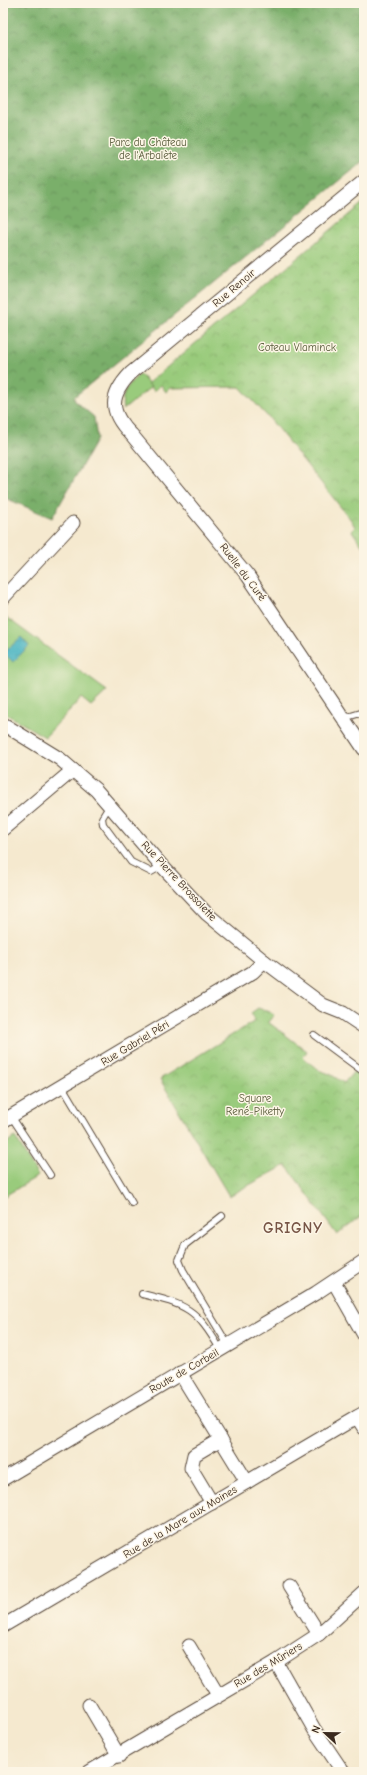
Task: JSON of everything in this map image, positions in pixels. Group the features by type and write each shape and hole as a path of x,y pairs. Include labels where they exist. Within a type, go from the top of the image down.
{"street":[{"name":"Rue Renoir","path":"114,402 122,382 131,373 364,181"},
{"name":"Ruelle du Curé","path":"114,402 114,411 120,422 248,576 363,746"},
{"path":"3,598 73,523"},
{"name":"Rue Pierre Brossolette","path":"3,724 60,759 96,790 162,866 207,914 264,961 323,1005 344,1013 364,1027"},
{"path":"3,829 73,770"},
{"name":"Rue Gabriel Péri","path":"7,1119 246,976 264,961"},
{"name":"Route de Corbeil","path":"3,1479 180,1372 334,1282 364,1261"},
{"path":"334,1282 364,1335"},
{"path":"180,1372 247,1482"},
{"name":"Rue de la Mare aux Moines","path":"3,1626 247,1482 362,1419"},
{"path":"212,1503 191,1468 194,1455 221,1439"},
{"path":"289,1586 318,1634"},
{"name":"Rue des Mûriers","path":"89,1772 119,1756 218,1695 276,1662 318,1634 364,1593"},
{"path":"189,1646 218,1695"},
{"path":"276,1662 314,1729 343,1772"},
{"path":"89,1705 119,1756"}],"lane":[{"path":"344,718 364,712"},
{"path":"110,805 102,818 103,824 131,862 151,872 162,866"},
{"path":"314,1035 364,1072"},
{"path":"62,1086 132,1203"},
{"path":"7,1119 50,1175"},
{"path":"222,1216 185,1245 179,1260 224,1347"},
{"path":"142,1294 177,1303 189,1310 207,1326 224,1347"}],"green space":[{"name":"Parc du Château de l'Arbalète","path":"3,3 364,3 364,161 74,397 75,401 94,417 97,439 52,518 3,497"},
{"name":"Coteau Vlaminck","path":"364,202 363,547 352,531 355,527 351,520 270,419 240,387 171,388 166,392 161,385 154,391 148,383"},
{"path":"140,374 151,387 123,410 122,404 124,394 132,382"},
{"path":"3,615 107,691 91,706 81,698 45,737 3,712"},
{"name":"Square René-Piketty","path":"258,1008 274,1015 268,1022 307,1051 303,1057 318,1070 330,1074 344,1083 356,1069 364,1075 364,1098 361,1102 364,1104 364,1214 337,1235 286,1165 229,1196 160,1079 255,1021 251,1013"},
{"path":"15,1137 38,1176 3,1197 3,1145"}],"water":[{"path":"21,637 29,646 13,662 4,653"}],"district":[{"name":"GRIGNY","path":"293,1228"}]}
